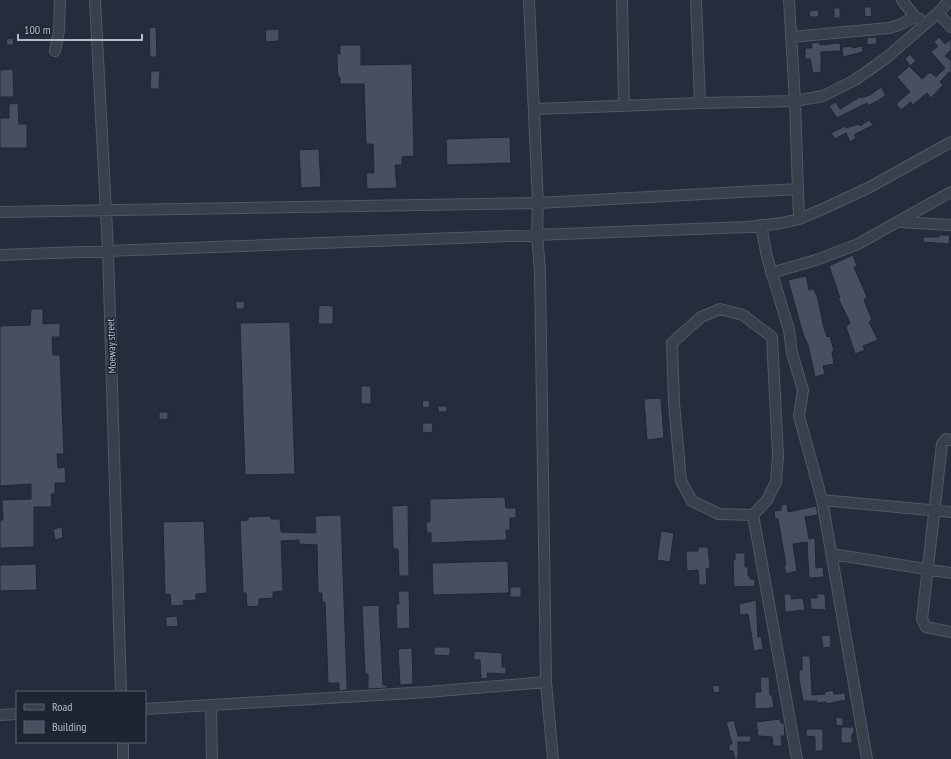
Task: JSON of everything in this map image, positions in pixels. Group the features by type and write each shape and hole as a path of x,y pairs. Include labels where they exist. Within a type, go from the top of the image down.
{"street":[{"path":"55,51 59,30 60,0"},
{"name":"Moeway street","path":"95,0 108,250 121,691"},
{"path":"529,0 538,203 536,234 540,271 546,682 553,759"},
{"path":"622,0 624,105"},
{"path":"696,0 700,103"},
{"path":"789,0 795,102 799,219"},
{"path":"902,0 915,17 924,20 938,12"},
{"path":"535,109 624,105 795,102 823,96 855,80 886,58 950,0"},
{"path":"938,12 951,27"},
{"path":"791,37 889,28 915,17"},
{"path":"0,255 761,226 799,219 870,187 951,142"},
{"path":"0,212 538,203 798,189"},
{"path":"771,273 816,260 858,244 900,222 951,192"},
{"path":"900,222 951,225"},
{"path":"761,226 771,273 789,330 792,353 803,390 799,416 822,500 867,759"},
{"path":"720,309 743,315 772,337 778,456 776,482 767,500 753,515 719,514 692,501 681,481 674,403 672,344 701,317 720,309"},
{"path":"951,440 946,439 942,444 936,510 927,570 923,623 930,629 951,632"},
{"path":"822,500 951,512"},
{"path":"753,515 797,759"},
{"path":"832,554 951,573"},
{"path":"146,708 428,692 546,682"},
{"path":"210,705 212,759"},
{"path":"0,715 16,714"},
{"path":"122,743 123,759"}],"building":[{"path":"864,7 871,7 872,16 865,17"},
{"path":"834,8 840,8 840,18 834,18"},
{"path":"818,10 819,17 810,17 809,11"},
{"path":"156,27 157,57 150,57 149,28"},
{"path":"279,29 279,41 266,42 265,30"},
{"path":"876,37 877,44 867,45 867,38"},
{"path":"939,37 945,44 951,39 951,50 945,56 951,61 951,75 949,72 940,82 943,85 931,98 927,93 913,105 911,102 901,110 896,104 910,92 897,77 909,66 922,79 930,72 936,77 945,68 931,52 938,46 934,42"},
{"path":"13,38 14,45 7,45 6,39"},
{"path":"819,42 820,45 840,43 841,51 821,52 821,72 813,73 810,59 805,59 805,48 812,48 811,43"},
{"path":"340,45 361,45 361,65 412,64 414,156 402,157 402,165 395,165 397,188 367,189 366,173 374,173 373,144 366,144 364,84 340,84 340,77 338,77 337,54 340,54"},
{"path":"852,46 852,48 862,46 863,52 843,57 842,47"},
{"path":"910,54 916,61 910,66 905,59"},
{"path":"13,69 14,97 0,97 0,70"},
{"path":"151,71 160,71 159,89 150,89"},
{"path":"881,87 886,95 879,100 868,106 867,103 837,118 829,106 836,102 840,109 860,97 870,95"},
{"path":"18,103 19,124 27,124 27,148 0,148 0,118 9,118 9,104"},
{"path":"869,120 873,125 854,135 856,138 850,142 846,133 835,139 831,133 845,126 846,128 859,124 860,126"},
{"path":"510,137 511,163 447,165 446,139"},
{"path":"319,149 321,187 301,188 299,150"},
{"path":"939,235 950,235 949,244 923,242 923,237 939,237"},
{"path":"853,255 857,266 854,267 867,297 864,300 872,320 869,322 878,340 863,346 865,350 855,354 846,327 850,323 838,298 840,298 829,266"},
{"path":"806,276 809,290 814,289 818,299 827,337 830,336 834,351 832,352 834,364 823,366 825,374 815,377 808,345 803,334 788,280"},
{"path":"236,301 245,302 244,309 236,309"},
{"path":"319,305 333,306 333,324 318,324"},
{"path":"31,309 43,309 43,324 60,323 60,337 52,337 53,355 60,355 64,454 57,454 58,468 65,467 66,483 55,483 55,494 51,494 52,507 34,507 34,547 0,548 0,520 3,520 2,500 31,499 31,484 0,486 0,326 30,325"},
{"path":"290,322 295,474 245,475 240,323"},
{"path":"361,386 371,386 371,404 361,404"},
{"path":"661,398 664,438 647,440 644,399"},
{"path":"429,400 430,407 423,408 422,401"},
{"path":"438,406 447,406 447,412 438,412"},
{"path":"159,412 168,412 168,419 159,420"},
{"path":"423,423 433,423 432,433 422,432"},
{"path":"505,497 506,508 516,508 516,518 510,518 510,530 506,530 507,540 431,543 431,533 427,533 426,522 430,522 430,499"},
{"path":"787,504 788,512 816,506 818,515 805,517 809,539 815,538 816,568 823,567 824,577 809,578 807,542 793,544 797,571 786,574 784,566 786,565 778,519 775,519 774,511 781,510 781,505"},
{"path":"408,505 409,576 399,576 398,549 393,549 392,506"},
{"path":"341,515 347,690 339,691 339,683 328,683 325,602 322,602 322,593 318,593 317,545 299,544 299,540 281,541 283,591 273,592 273,598 259,599 259,606 247,607 246,593 243,593 240,521 248,520 248,517 271,516 271,519 280,519 281,532 316,533 315,516"},
{"path":"204,521 207,593 196,594 196,600 183,601 184,605 171,606 170,594 165,595 163,522"},
{"path":"62,527 63,538 55,540 53,529"},
{"path":"661,531 674,533 670,562 657,560"},
{"path":"698,547 708,547 710,568 706,569 707,585 699,585 698,570 687,571 686,551 698,551"},
{"path":"735,553 745,553 745,567 748,567 748,576 750,576 750,579 755,579 755,586 734,587 733,560 735,560"},
{"path":"508,561 509,593 433,595 432,563"},
{"path":"36,564 37,590 0,591 0,565"},
{"path":"510,587 521,587 521,597 510,597"},
{"path":"398,591 409,591 410,628 397,629 396,604 399,604"},
{"path":"784,594 791,594 791,599 803,598 805,610 785,612"},
{"path":"817,594 825,594 826,610 811,609 810,598 817,598"},
{"path":"756,600 758,637 761,636 763,649 754,651 748,614 740,615 739,604"},
{"path":"379,605 383,685 387,685 387,688 368,689 368,674 365,674 362,606"},
{"path":"177,616 178,626 166,627 166,617"},
{"path":"830,635 831,647 823,648 821,636"},
{"path":"434,647 450,647 450,656 434,655"},
{"path":"412,648 413,684 400,685 398,649"},
{"path":"474,651 502,653 502,667 506,667 506,674 487,673 488,678 481,679 480,660 474,660"},
{"path":"802,656 810,656 812,695 825,694 824,692 833,690 834,694 845,693 846,700 826,704 826,702 817,703 817,701 803,701 799,679 799,670 802,670"},
{"path":"760,677 769,677 770,695 772,695 774,707 755,709 755,692 761,692"},
{"path":"719,685 720,692 714,693 712,686"},
{"path":"836,717 843,718 843,726 836,725"},
{"path":"780,719 781,723 784,723 785,736 781,736 782,746 773,746 772,737 758,736 756,722"},
{"path":"734,720 738,736 751,736 751,742 738,742 738,759 735,759 733,751 729,751 729,744 732,744 726,722"},
{"path":"841,727 854,727 852,743 841,743"},
{"path":"806,729 823,729 823,751 815,751 815,737 806,736"}]}
